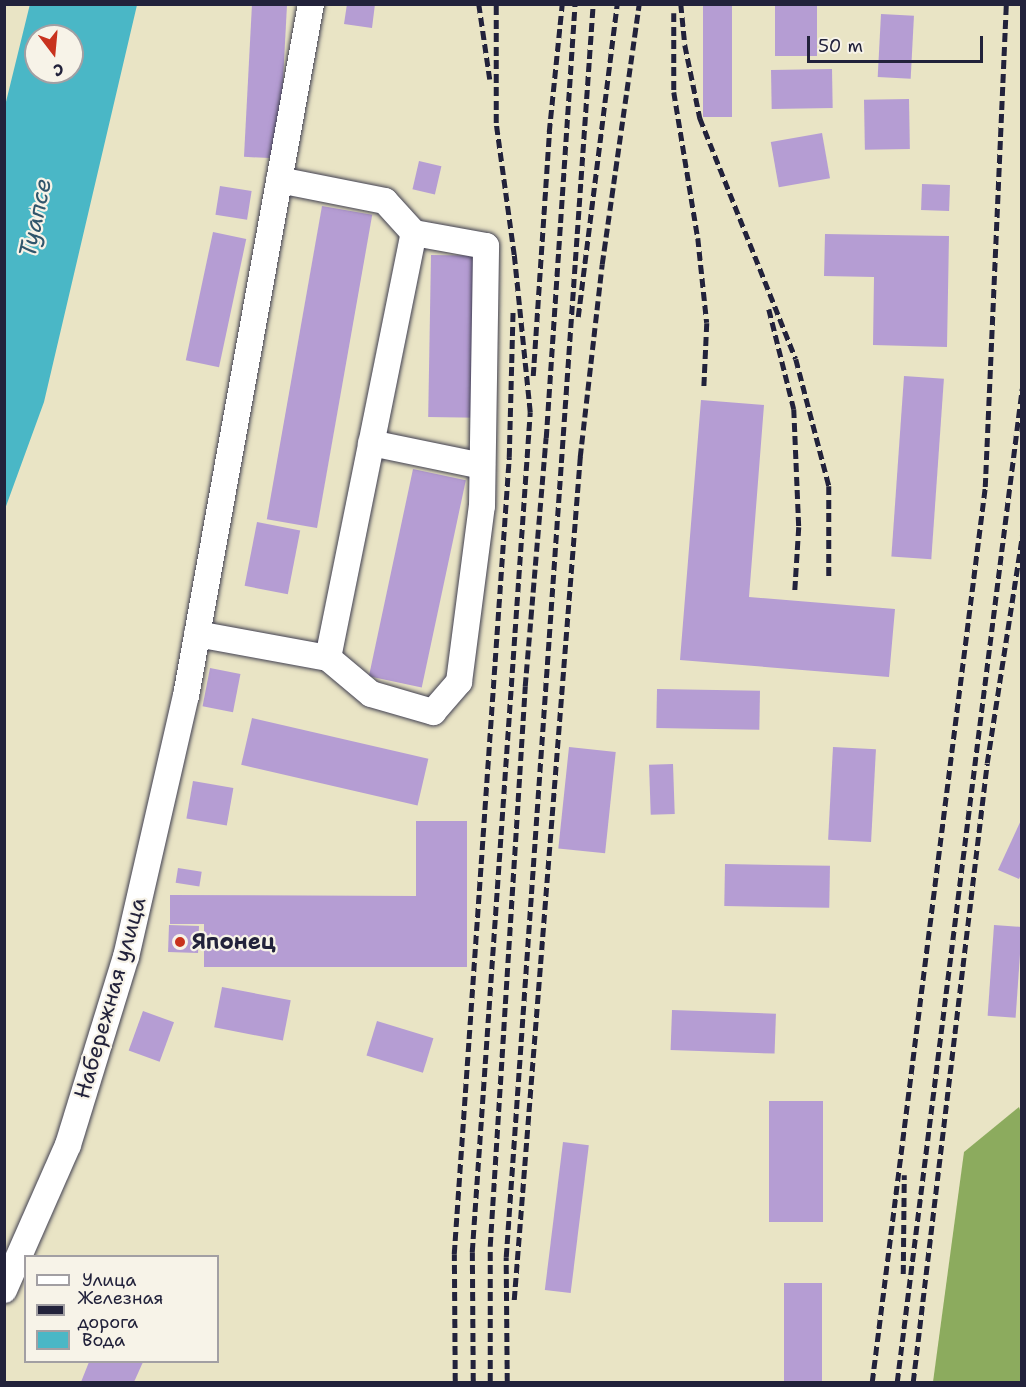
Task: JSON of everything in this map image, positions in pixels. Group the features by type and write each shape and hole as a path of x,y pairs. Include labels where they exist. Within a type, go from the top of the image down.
{"street":[{"name":"Набережная улица","path":"4,1290 68,1145 126,957 186,696 311,4"},
{"path":"197,634 328,658 371,694 433,711 459,682 482,506 486,246 414,233 385,201 279,180"},
{"path":"328,658 414,233"},
{"path":"371,443 482,466"}],"green space":[{"path":"1019,1107 1022,1116 1021,1382 933,1382 964,1152"}],"water":[{"name":"Туапсе","path":"30,4 137,5 44,402 5,509 4,110 24,28 24,84 84,84 84,24 25,24"}],"building":[{"path":"252,4 287,6 279,159 244,157"},
{"path":"347,4 375,4 372,28 344,24"},
{"path":"703,4 732,4 732,117 703,117"},
{"path":"775,5 817,5 817,56 775,56"},
{"path":"881,14 914,16 911,79 878,77"},
{"path":"832,69 833,108 772,109 771,70"},
{"path":"909,99 910,149 865,150 864,100"},
{"path":"822,133 830,178 779,187 771,142"},
{"path":"419,161 441,166 435,194 412,189"},
{"path":"922,184 950,185 949,211 921,210"},
{"path":"220,186 252,191 247,220 215,215"},
{"path":"322,206 372,215 317,528 267,519"},
{"path":"213,232 246,239 219,367 186,360"},
{"path":"825,234 949,236 947,347 873,345 874,277 824,276"},
{"path":"431,255 481,256 478,418 428,417"},
{"path":"904,376 944,379 931,559 891,557"},
{"path":"701,400 764,405 749,597 895,609 889,677 680,660"},
{"path":"413,469 466,480 422,688 369,676"},
{"path":"257,522 300,530 288,594 245,586"},
{"path":"210,668 240,674 233,712 203,706"},
{"path":"657,689 760,691 759,730 656,728"},
{"path":"252,718 428,759 418,805 241,765"},
{"path":"569,747 616,752 605,853 558,848"},
{"path":"833,747 876,749 871,842 828,840"},
{"path":"673,764 675,814 651,815 649,765"},
{"path":"193,781 233,788 227,826 186,818"},
{"path":"1022,818 1022,872 1019,879 998,870"},
{"path":"416,821 467,821 467,967 204,967 204,924 170,924 170,895 416,896"},
{"path":"725,864 830,866 829,908 724,906"},
{"path":"178,868 202,872 199,887 176,883"},
{"path":"169,925 199,926 198,953 168,952"},
{"path":"994,925 1022,927 1016,1018 988,1016"},
{"path":"222,987 291,1000 283,1041 214,1027"},
{"path":"672,1010 776,1014 775,1054 671,1050"},
{"path":"143,1011 174,1022 160,1062 129,1050"},
{"path":"377,1021 433,1038 423,1073 366,1055"},
{"path":"769,1101 823,1101 823,1222 769,1222"},
{"path":"563,1142 589,1145 571,1293 545,1290"},
{"path":"784,1283 822,1283 822,1382 784,1382"},
{"path":"89,1363 143,1363 134,1382 81,1382"}],"railway":[{"path":"479,4 490,79"},
{"path":"473,1382 472,1252 530,412 514,255 496,123 496,4"},
{"path":"533,376 549,132 562,4"},
{"path":"490,1382 490,1246 525,686 546,438 575,4"},
{"path":"507,1382 506,1257 593,4"},
{"path":"578,317 617,4"},
{"path":"514,1300 580,457 602,264 639,4"},
{"path":"681,4 685,45 700,118 796,359 829,486 829,576"},
{"path":"872,1382 985,487 1006,4"},
{"path":"674,13 674,92 698,238 707,323 704,389"},
{"path":"455,1382 454,1254 509,457 513,309"},
{"path":"769,309 794,409 799,527 795,591"},
{"path":"897,1382 1022,389"},
{"path":"913,1382 987,763 1022,536"},
{"path":"903,1274 904,1175"}],"place":[{"name":"Японец","path":"180,942"}]}
